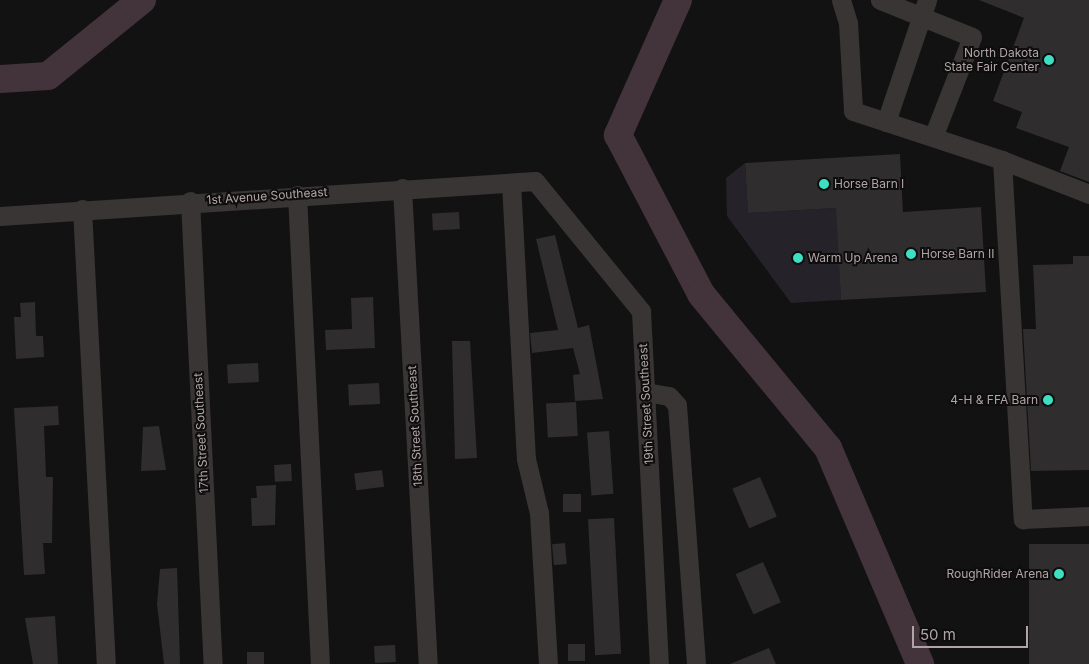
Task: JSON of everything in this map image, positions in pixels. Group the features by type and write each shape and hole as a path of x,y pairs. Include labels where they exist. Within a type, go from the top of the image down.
{"street":[{"path":"840,0 848,23 853,111 1002,160 1089,194"},
{"path":"882,0 924,9 972,37 926,135"},
{"path":"886,122 924,9"},
{"path":"1002,160 1023,519 1089,516"},
{"name":"1st Avenue Southeast","path":"0,216 297,194 535,181"},
{"name":"19th Street Southeast","path":"535,181 641,312 659,664"},
{"path":"511,182 526,459 539,513 548,664"},
{"name":"18th Street Southeast","path":"402,188 428,664"},
{"path":"297,194 320,664"},
{"name":"17th Street Southeast","path":"190,201 213,664"},
{"path":"82,209 106,664"},
{"path":"646,392 668,396 678,405 696,664"}],"shaded area":[{"name":"Warm Up Arena","path":"745,163 748,213 837,208 841,300 791,303 727,216 726,178"}],"building":[{"name":"North Dakota State Fair Center","path":"979,0 1089,0 1089,182 1060,171 1069,147 1016,128 1022,112 993,101 1024,18"},
{"path":"900,154 903,212 981,207 986,292 841,300 836,208 748,213 745,163"},
{"path":"459,212 460,229 433,230 432,213"},
{"path":"555,235 578,328 589,325 603,399 575,401 573,375 580,374 573,348 532,353 530,333 558,330 536,239"},
{"path":"1073,256 1089,256 1089,470 1031,471 1023,329 1036,329 1033,265 1073,264"},
{"path":"373,297 375,348 326,350 325,330 352,329 351,298"},
{"path":"35,302 36,336 43,336 44,357 16,359 14,317 21,317 20,303"},
{"path":"452,341 470,341 477,458 455,459"},
{"path":"258,363 259,382 228,384 227,365"},
{"path":"379,383 380,404 349,406 348,385"},
{"path":"576,402 578,436 548,438 546,404"},
{"path":"58,406 59,425 44,426 46,477 53,477 52,543 43,543 45,574 24,575 14,408"},
{"path":"159,426 166,470 141,471 143,427"},
{"path":"609,431 613,494 591,495 587,433"},
{"path":"291,464 292,481 275,482 274,465"},
{"path":"382,470 384,487 356,490 354,473"},
{"path":"760,477 777,517 749,528 732,489"},
{"path":"276,485 275,525 252,526 251,498 257,498 256,486"},
{"path":"563,494 581,494 581,512 563,512"},
{"path":"614,518 621,654 595,655 588,519"},
{"path":"565,543 567,564 554,565 552,544"},
{"path":"1029,544 1089,544 1089,664 1029,664"},
{"path":"763,562 781,602 753,614 736,574"},
{"path":"177,568 180,664 164,664 157,604 160,569"},
{"path":"55,616 58,664 33,664 25,618"},
{"path":"568,644 585,644 585,661 568,661"},
{"path":"395,645 396,662 375,663 374,646"},
{"path":"769,648 776,664 730,664"},
{"path":"247,652 264,652 264,664 247,664"}],"waterway":[{"path":"0,79 48,76 142,0"},
{"path":"678,0 618,135 701,294 828,448 920,664"}],"place":[{"name":"North Dakota State Fair Center","path":"1049,60"},
{"name":"Horse Barn I","path":"824,184"},
{"name":"Horse Barn II","path":"911,254"},
{"name":"Warm Up Arena","path":"798,258"},
{"name":"4-H & FFA Barn","path":"1048,400"},
{"name":"RoughRider Arena","path":"1059,574"}]}
